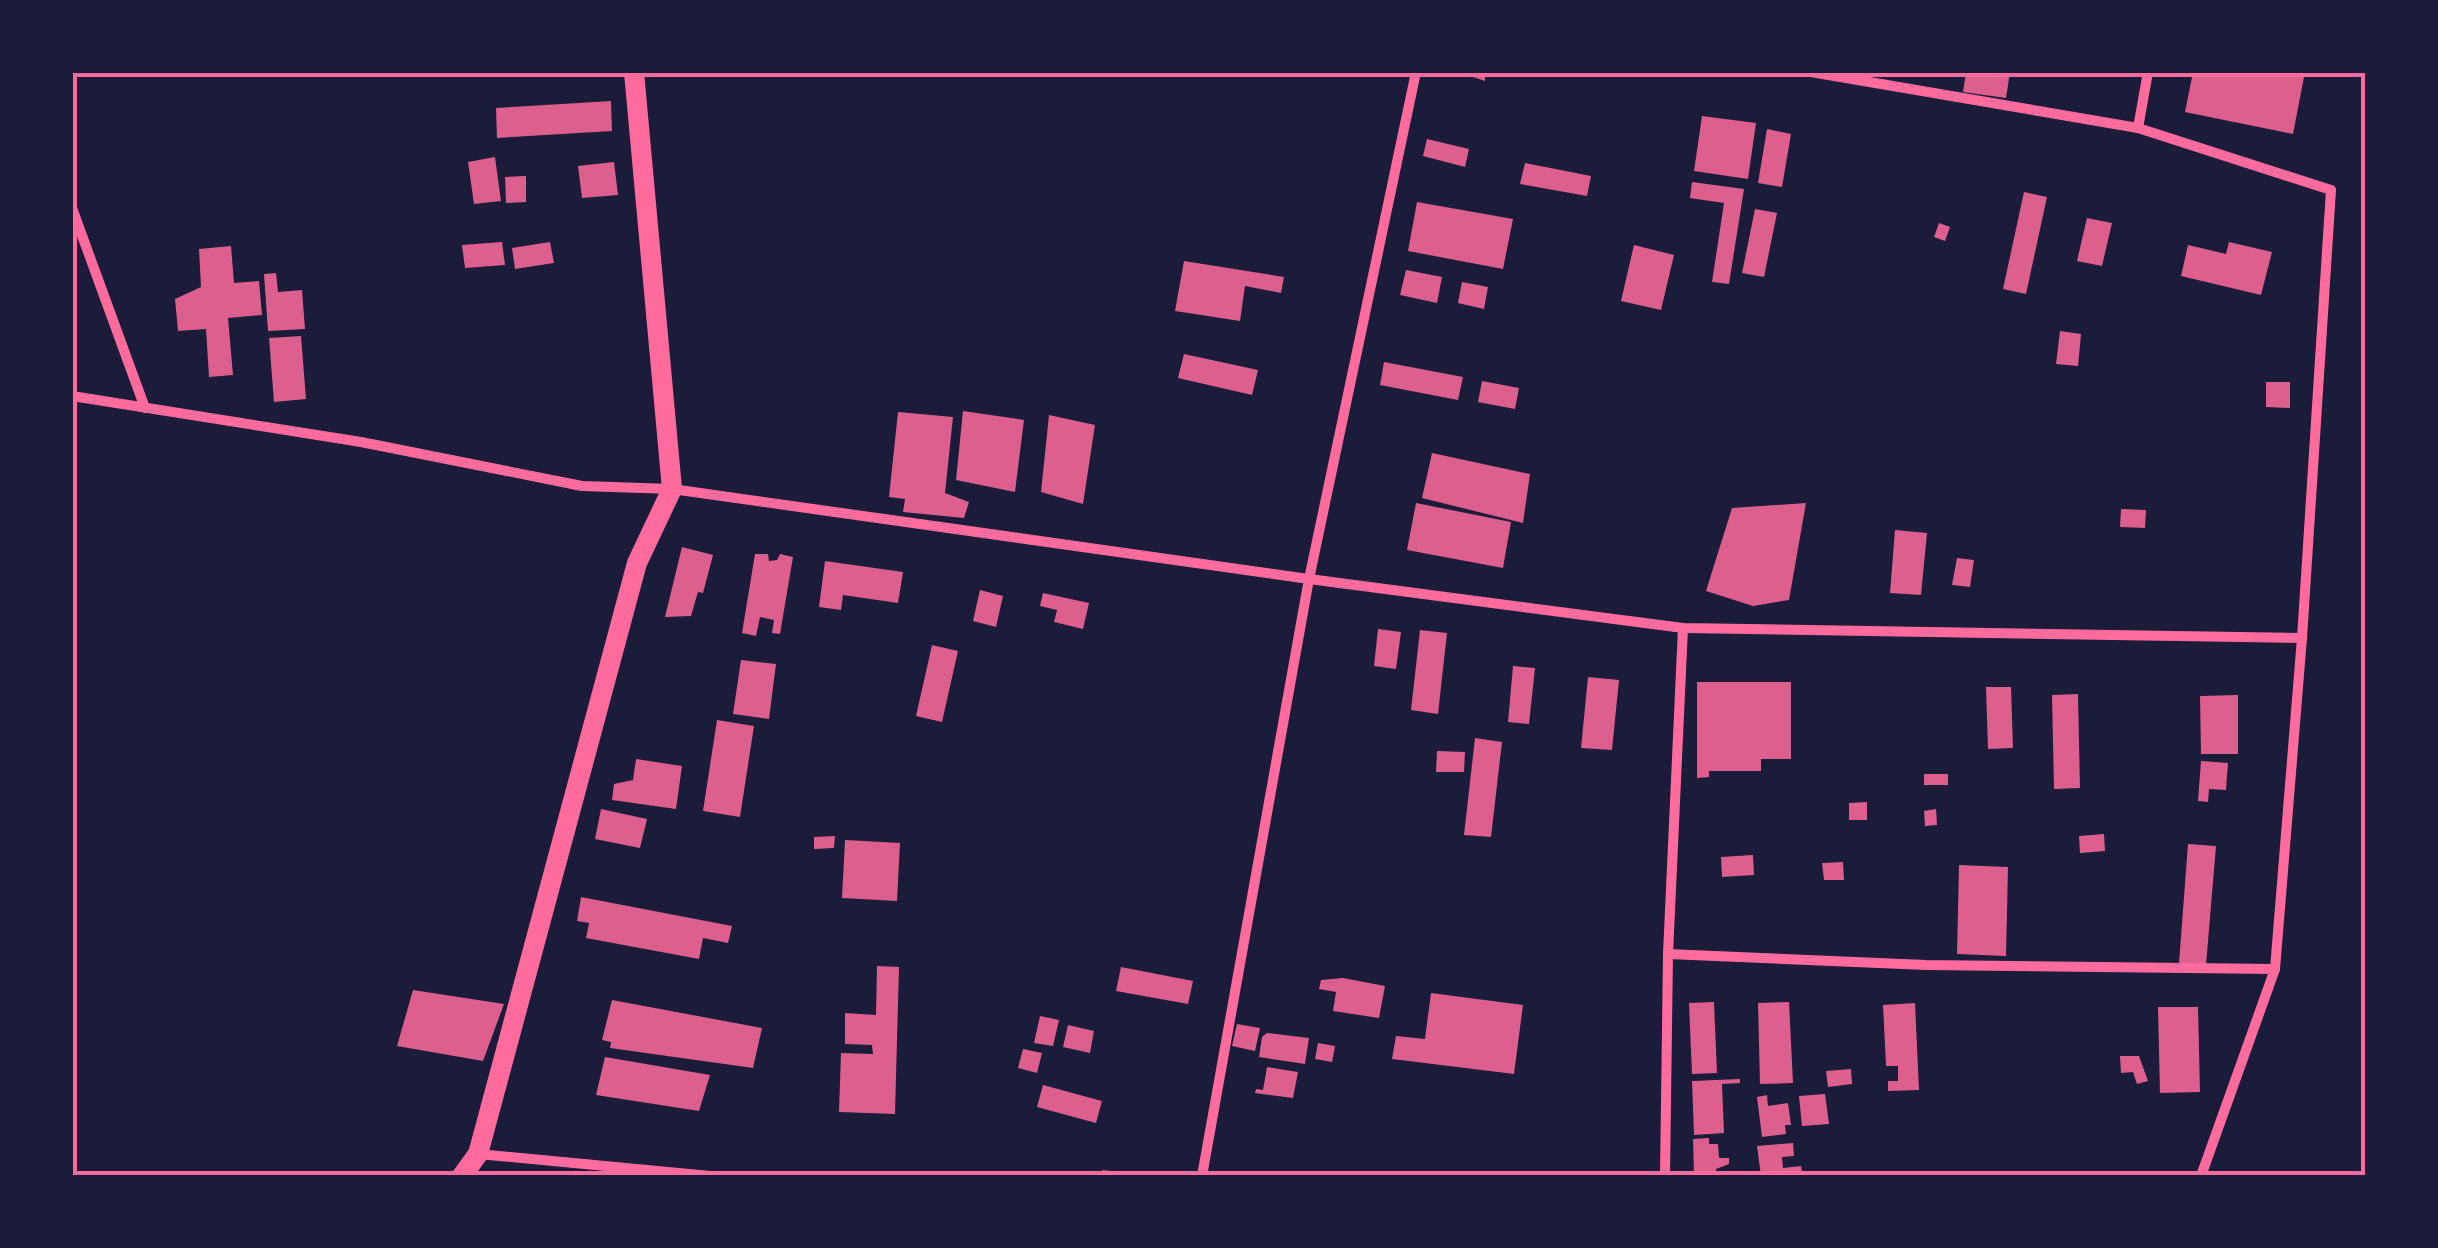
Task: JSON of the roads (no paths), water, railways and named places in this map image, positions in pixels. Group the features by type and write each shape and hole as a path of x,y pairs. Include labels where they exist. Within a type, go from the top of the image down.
{"main road":[{"path":"462,1176 478,1154 637,563 672,489 634,72"}],"street":[{"path":"1202,1176 1309,579 1416,72"},
{"path":"1811,72 2138,128 2331,190 2302,638 2275,968 2201,1176"},
{"path":"2138,128 2148,72"},
{"path":"72,208 145,408"},
{"path":"72,396 361,442 582,486 672,489 1683,628 2302,638"},
{"path":"1665,1176 1668,954 1683,628"},
{"path":"1668,954 1926,965 2275,968"},
{"path":"478,1154 710,1176"}]}
